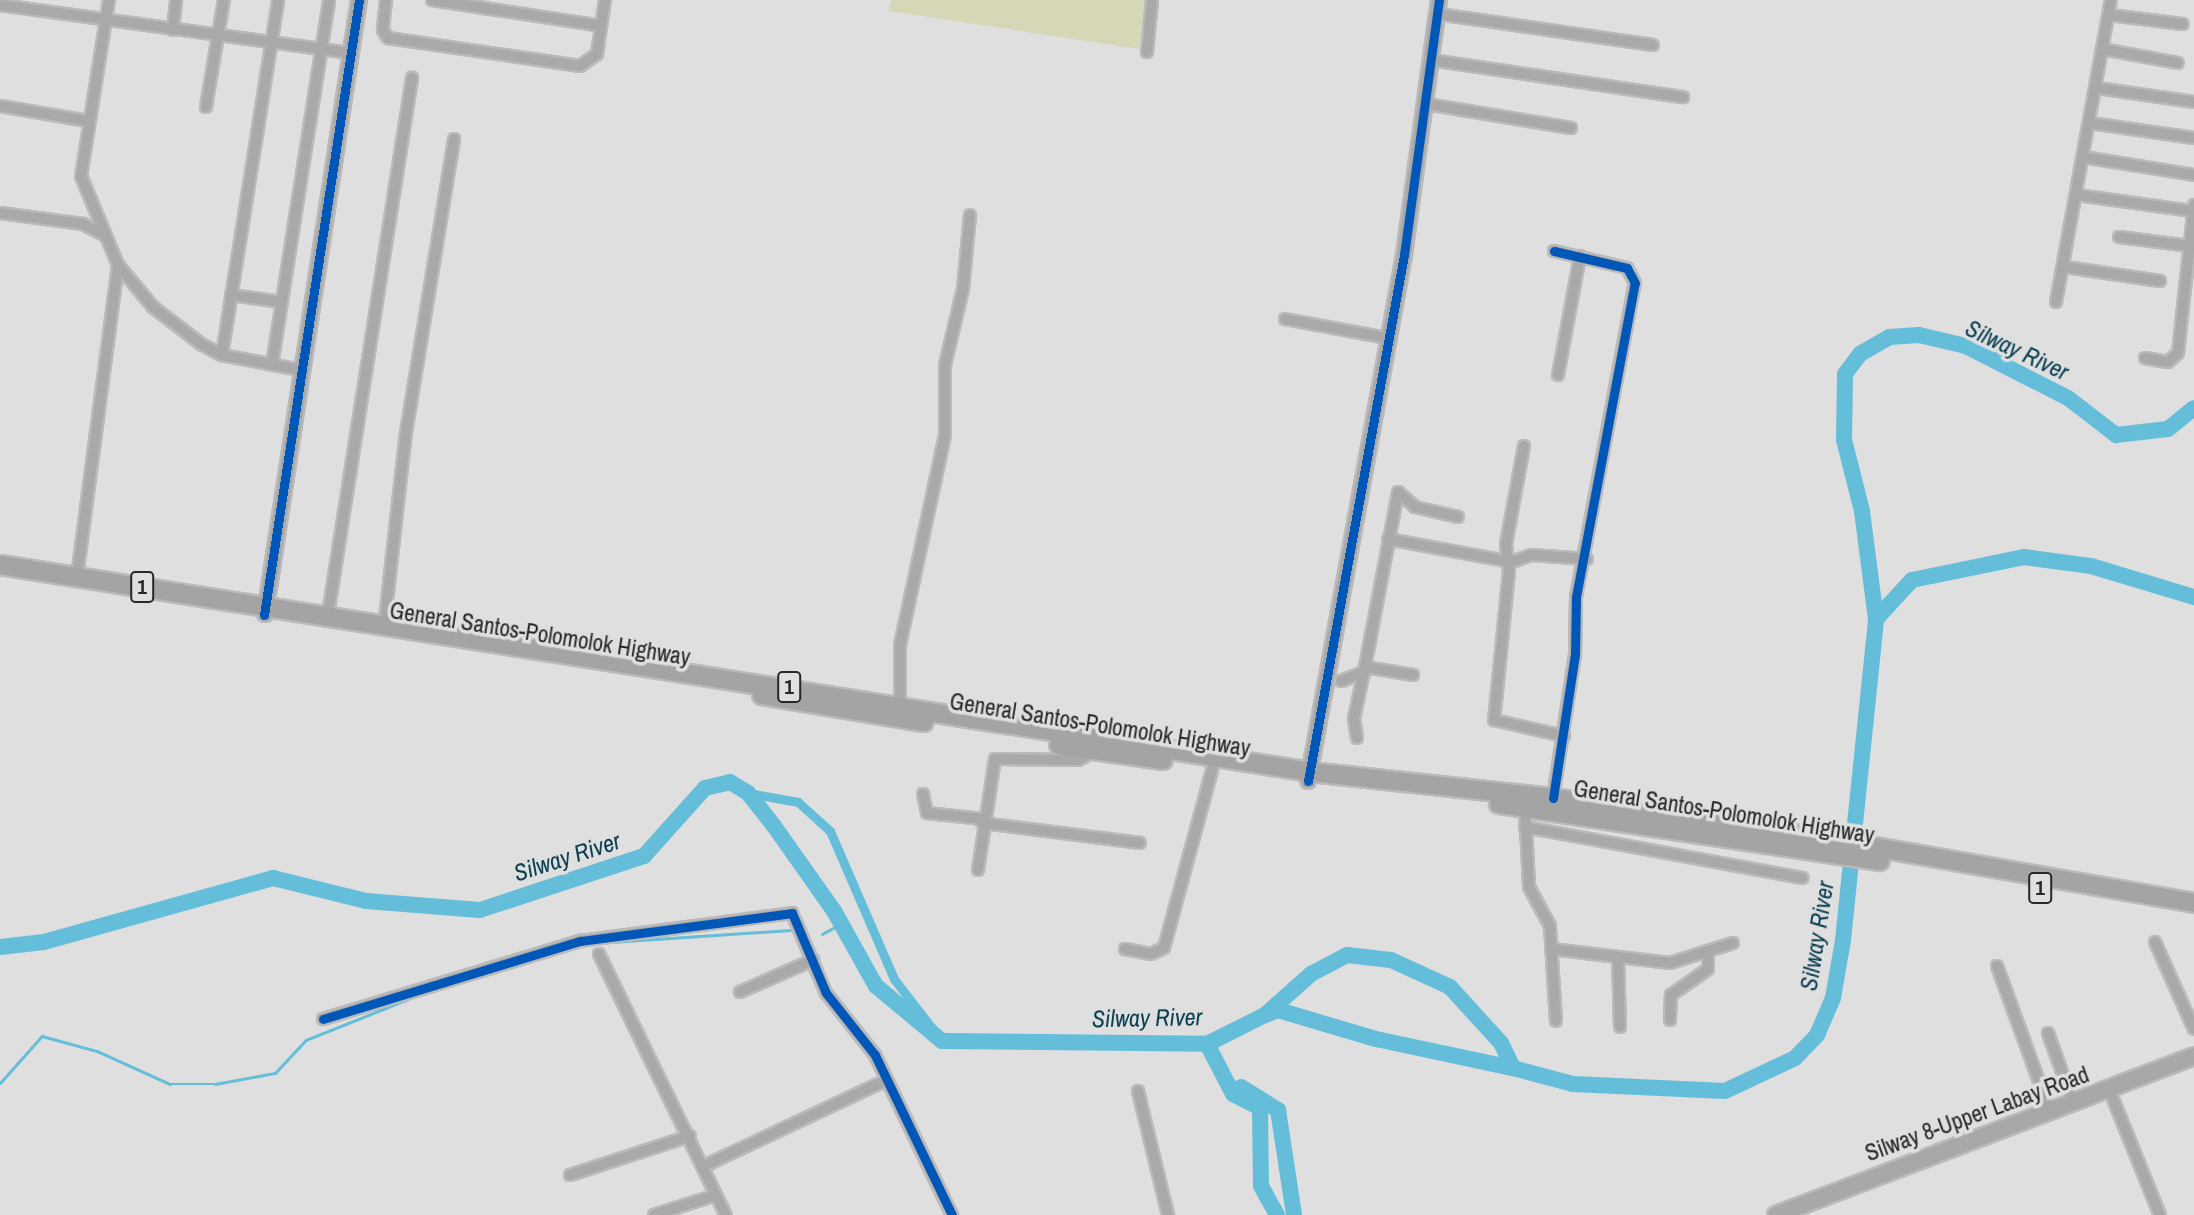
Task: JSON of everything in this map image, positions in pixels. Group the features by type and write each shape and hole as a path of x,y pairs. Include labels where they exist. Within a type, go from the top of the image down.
{"highway":[{"name":"1","path":"0,565 265,612"},
{"name":"1","path":"0,575 900,706 1309,776 1553,798 1886,856 2194,903"},
{"name":"General Santos-Polomolok Highway","path":"384,630 1095,751 1309,776 1827,846"},
{"name":"General Santos-Polomolok Highway","path":"1886,856 2194,914"}],"main road":[{"name":"Silway 8-Upper Labay Road","path":"1776,1215 2194,1056"}],"street":[{"path":"108,0 107,22 88,121 81,176 118,265 174,326 222,355 301,370"},
{"path":"173,30 176,0"},
{"path":"206,107 224,0"},
{"path":"222,355 278,0"},
{"path":"272,365 329,0"},
{"path":"265,612 359,0"},
{"path":"386,0 383,30 393,40 580,66 594,60 605,0"},
{"path":"432,0 601,26"},
{"path":"1147,52 1152,0"},
{"path":"2056,302 2111,0"},
{"path":"0,5 107,22 351,53"},
{"path":"1309,776 1388,338 1439,7 1653,45"},
{"path":"2109,15 2182,24"},
{"path":"2102,49 2179,62"},
{"path":"1431,60 1682,97"},
{"path":"327,621 412,78"},
{"path":"2096,88 2194,102"},
{"path":"1426,104 1571,128"},
{"path":"0,106 88,121"},
{"path":"2090,123 2194,138"},
{"path":"384,630 406,433 454,139"},
{"path":"2083,157 2194,175"},
{"path":"2077,195 2194,208 2176,358 2145,358"},
{"path":"0,213 83,224 103,234"},
{"path":"900,706 900,645 945,435 945,365 963,289 970,215"},
{"path":"2119,237 2189,246"},
{"path":"1553,798 1564,736 1576,597 1587,559 1635,284 1627,268 1554,251"},
{"path":"1558,375 1580,256"},
{"path":"77,577 118,265"},
{"path":"2064,267 2160,281"},
{"path":"231,295 282,302"},
{"path":"1285,319 1388,338"},
{"path":"1524,446 1508,562 1494,720 1564,736"},
{"path":"1357,738 1354,718 1398,488 1415,508 1458,517"},
{"path":"1388,539 1508,562 1531,555 1587,559"},
{"path":"1341,681 1365,670 1413,675"},
{"path":"978,870 983,821 995,759 1072,761 1095,751"},
{"path":"1125,949 1151,954 1164,948 1213,766"},
{"path":"923,794 927,813 1140,842"},
{"path":"1525,807 1529,887 1550,926 1556,1021"},
{"path":"1525,827 1802,878"},
{"path":"323,1019 580,941 788,912 800,924 826,993 858,1028 952,1215"},
{"path":"2155,942 2194,1029"},
{"path":"1551,949 1670,963 1733,943"},
{"path":"1670,1020 1671,995 1708,969 1707,953"},
{"path":"599,954 690,1136 726,1215"},
{"path":"1618,957 1620,1027"},
{"path":"740,992 813,960"},
{"path":"1997,966 2050,1112"},
{"path":"2048,1033 2073,1103"},
{"path":"704,1166 885,1082"},
{"path":"2109,1089 2160,1215"},
{"path":"1138,1091 1168,1215"},
{"path":"570,1175 690,1136"},
{"path":"654,1215 716,1195"}],"green space":[{"path":"891,0 1147,0 1139,49 889,11"}],"waterway":[{"name":"Silway River","path":"0,947 44,942 273,878 366,901 480,910 644,856 705,788 730,782 748,793 774,826 834,911 876,986 942,1041 1207,1044 1265,1015 1311,974 1347,955 1391,960 1450,987 1501,1043 1513,1068 1573,1084 1725,1091 1795,1058 1817,1035 1833,998 1843,940 1876,619 1862,511 1844,440 1845,374 1860,354 1889,337 1919,335 1966,346 2068,398 2116,435 2168,429 2194,408"},
{"path":"1876,619 1912,580 2024,557 2091,566 2194,597"},
{"path":"748,793 798,802 830,831 894,979 942,1041"},
{"path":"822,934 841,924"},
{"path":"611,942 791,930"},
{"path":"0,1083 42,1036 97,1051 170,1084 215,1084 275,1073 306,1040 416,996"},
{"path":"1265,1015 1278,1010 1376,1039 1513,1068"},
{"path":"1207,1044 1233,1094 1260,1108 1261,1186 1277,1215"},
{"path":"1241,1087 1278,1110 1294,1215"}],"cycle path":[{"path":"264,615 359,0"},
{"path":"1308,781 1404,255 1439,0"},
{"path":"1553,798 1575,655 1576,597 1635,283 1627,268 1554,251"},
{"path":"323,1019 580,941 792,913 826,993 875,1055 952,1215"}]}
